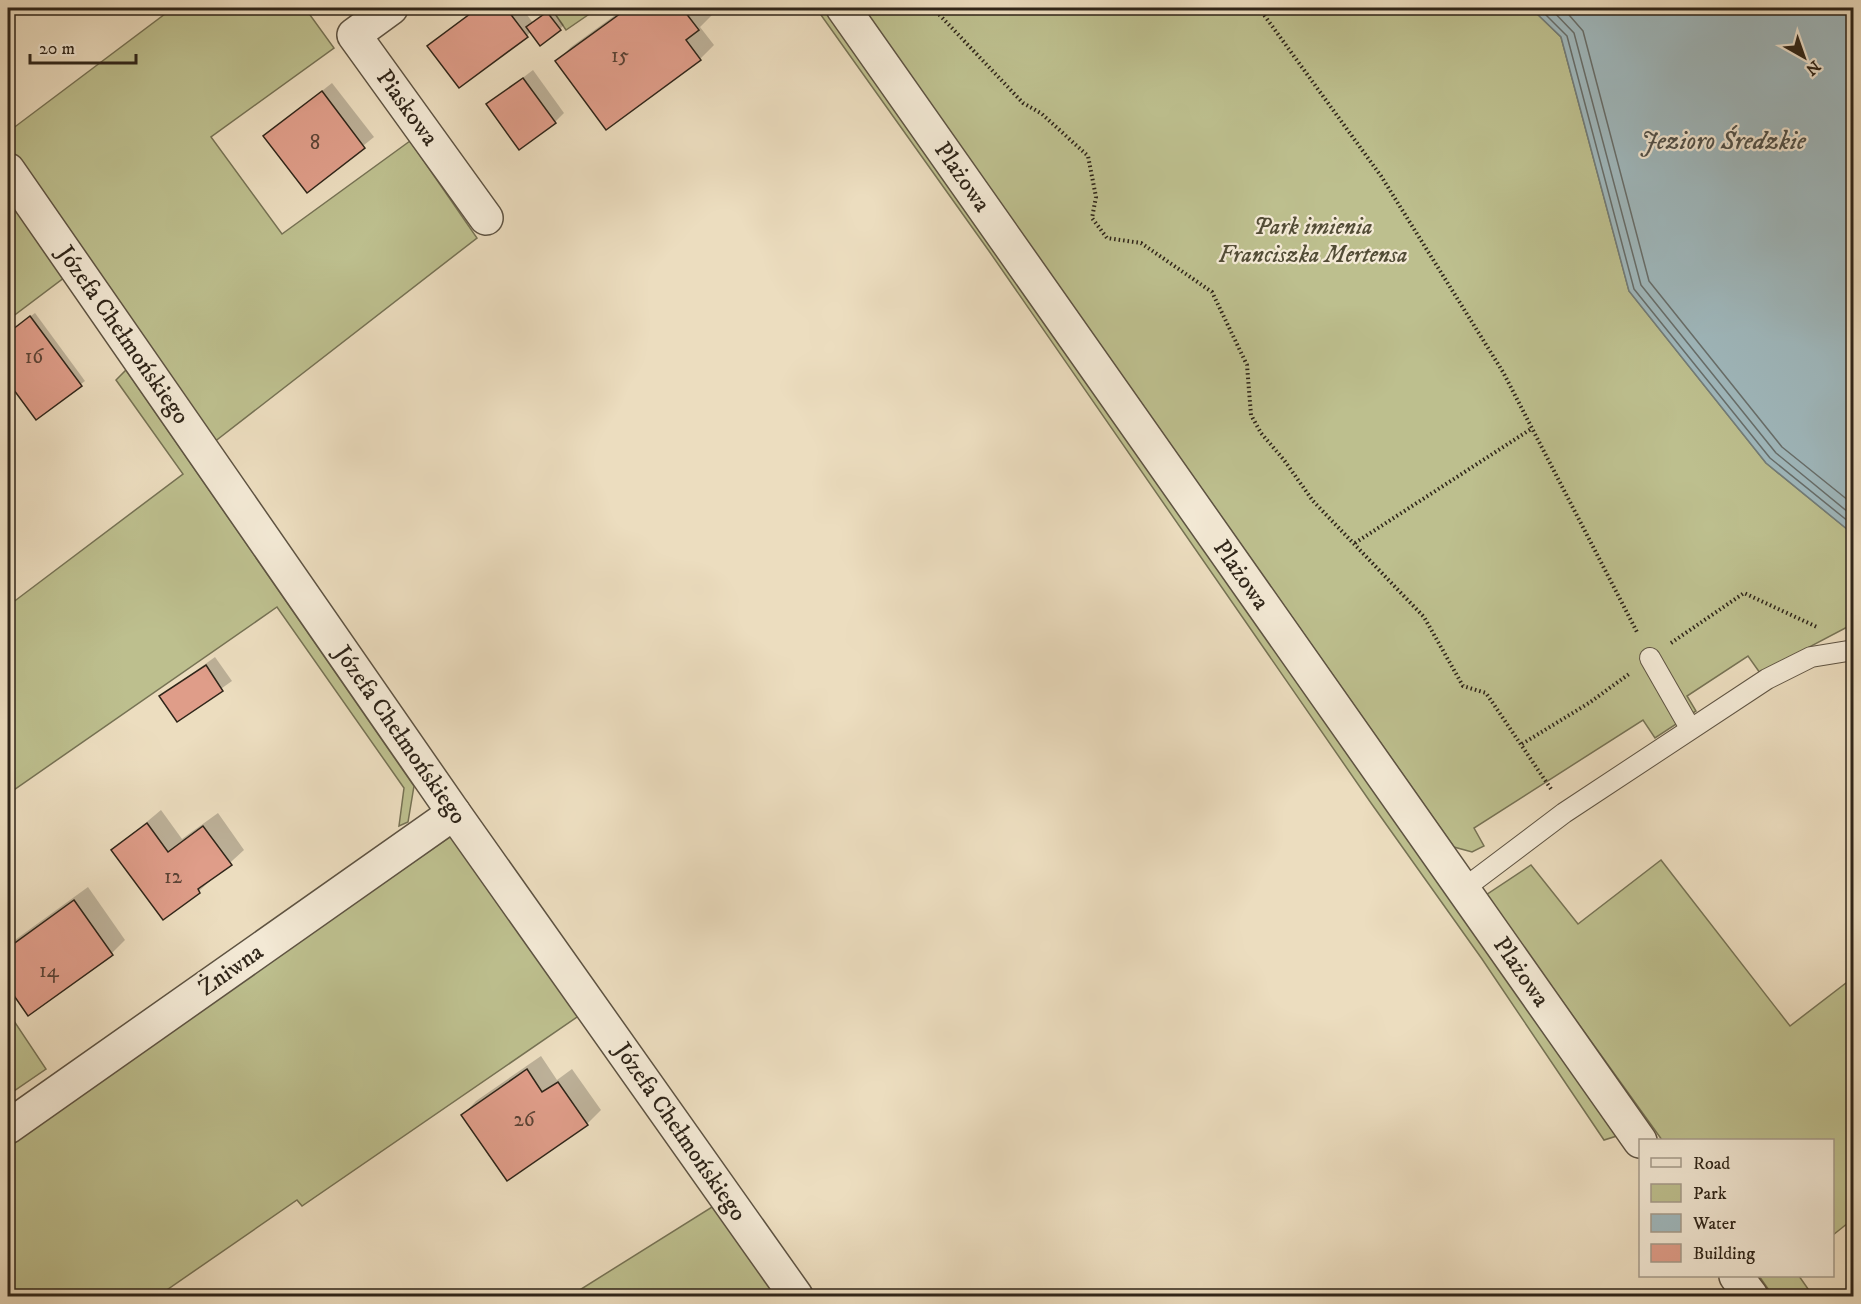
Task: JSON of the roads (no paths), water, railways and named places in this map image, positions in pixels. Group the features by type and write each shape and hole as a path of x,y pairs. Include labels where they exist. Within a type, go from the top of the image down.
{"street":[{"name":"Piaskowa","path":"391,8 354,35 486,218"},
{"name":"Plażowa","path":"843,8 1640,1139"},
{"name":"Józefa Chełmońskiego","path":"8,170 454,813 796,1296"},
{"name":"Żniwna","path":"8,1126 454,813"},
{"path":"1737,1277 1751,1296"}],"lane":[{"path":"1462,890 1564,813 1767,679 1811,657 1854,650"},
{"path":"1650,658 1690,728"}],"water":[{"name":"Jezioro Średzkie","path":"1531,8 1853,8 1853,534 1766,463 1629,291 1561,37"}],"park label":[{"name":"Park imienia Franciszka Mertensa","path":"1313,241"}]}
